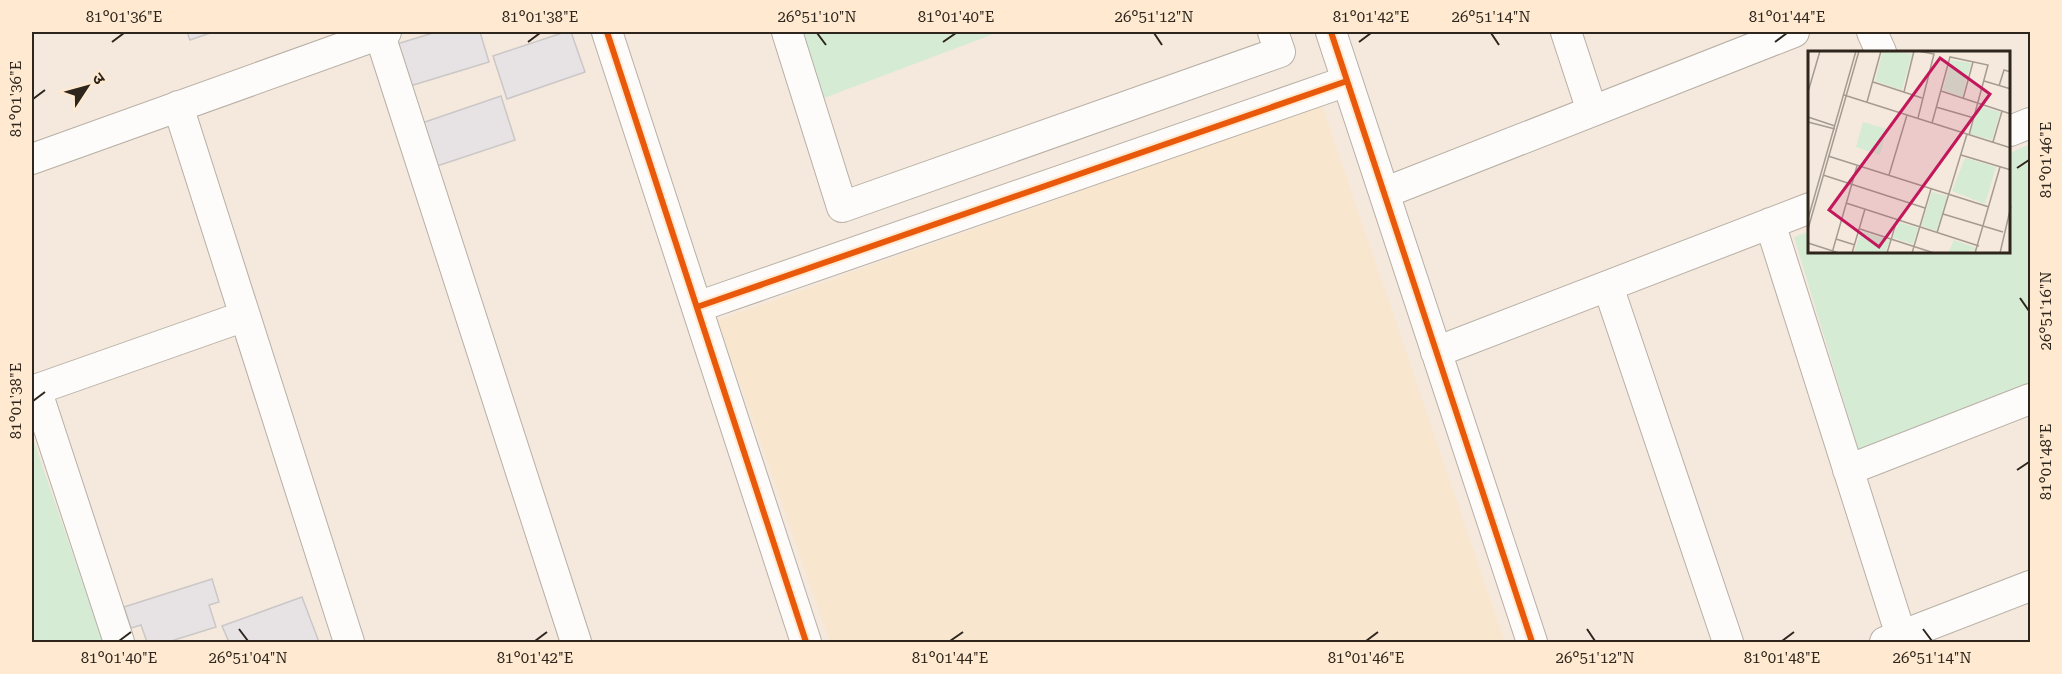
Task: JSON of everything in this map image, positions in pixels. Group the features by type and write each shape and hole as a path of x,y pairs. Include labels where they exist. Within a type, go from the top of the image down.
{"street":[{"path":"32,159 382,32 576,642"},
{"path":"607,32 806,642"},
{"path":"788,32 842,207 1280,52 1273,32"},
{"path":"1331,32 1532,642"},
{"path":"1566,32 1592,111"},
{"path":"1384,193 1794,32"},
{"path":"1872,32 1881,51"},
{"path":"697,307 1347,81"},
{"path":"178,106 350,642"},
{"path":"2011,131 2031,123"},
{"path":"1436,352 1808,209"},
{"path":"1770,223 1848,470 1896,641 2031,586"},
{"path":"1608,286 1728,642"},
{"path":"119,642 34,390 245,316"},
{"path":"1848,470 2031,399"}],"shaded area":[{"path":"1322,105 1505,642 830,642 718,320"}],"green space":[{"path":"802,32 999,32 824,98"},
{"path":"2030,144 2030,383 1859,451 1794,237 1808,232 1808,254 2011,254 2011,153"},
{"path":"32,436 103,642 32,642"}],"building":[{"path":"187,32 213,32 190,40"},
{"path":"436,32 480,32 489,62 410,86 397,44"},
{"path":"571,32 585,72 507,99 493,56"},
{"path":"501,96 515,140 437,166 422,123"},
{"path":"212,579 219,602 209,605 216,627 168,642 147,642 141,625 131,628 124,607"},
{"path":"302,597 319,642 229,642 222,626"}],"cycle path":[{"path":"607,32 806,642"},
{"path":"1331,32 1532,642"},
{"path":"697,307 1347,81"}]}
